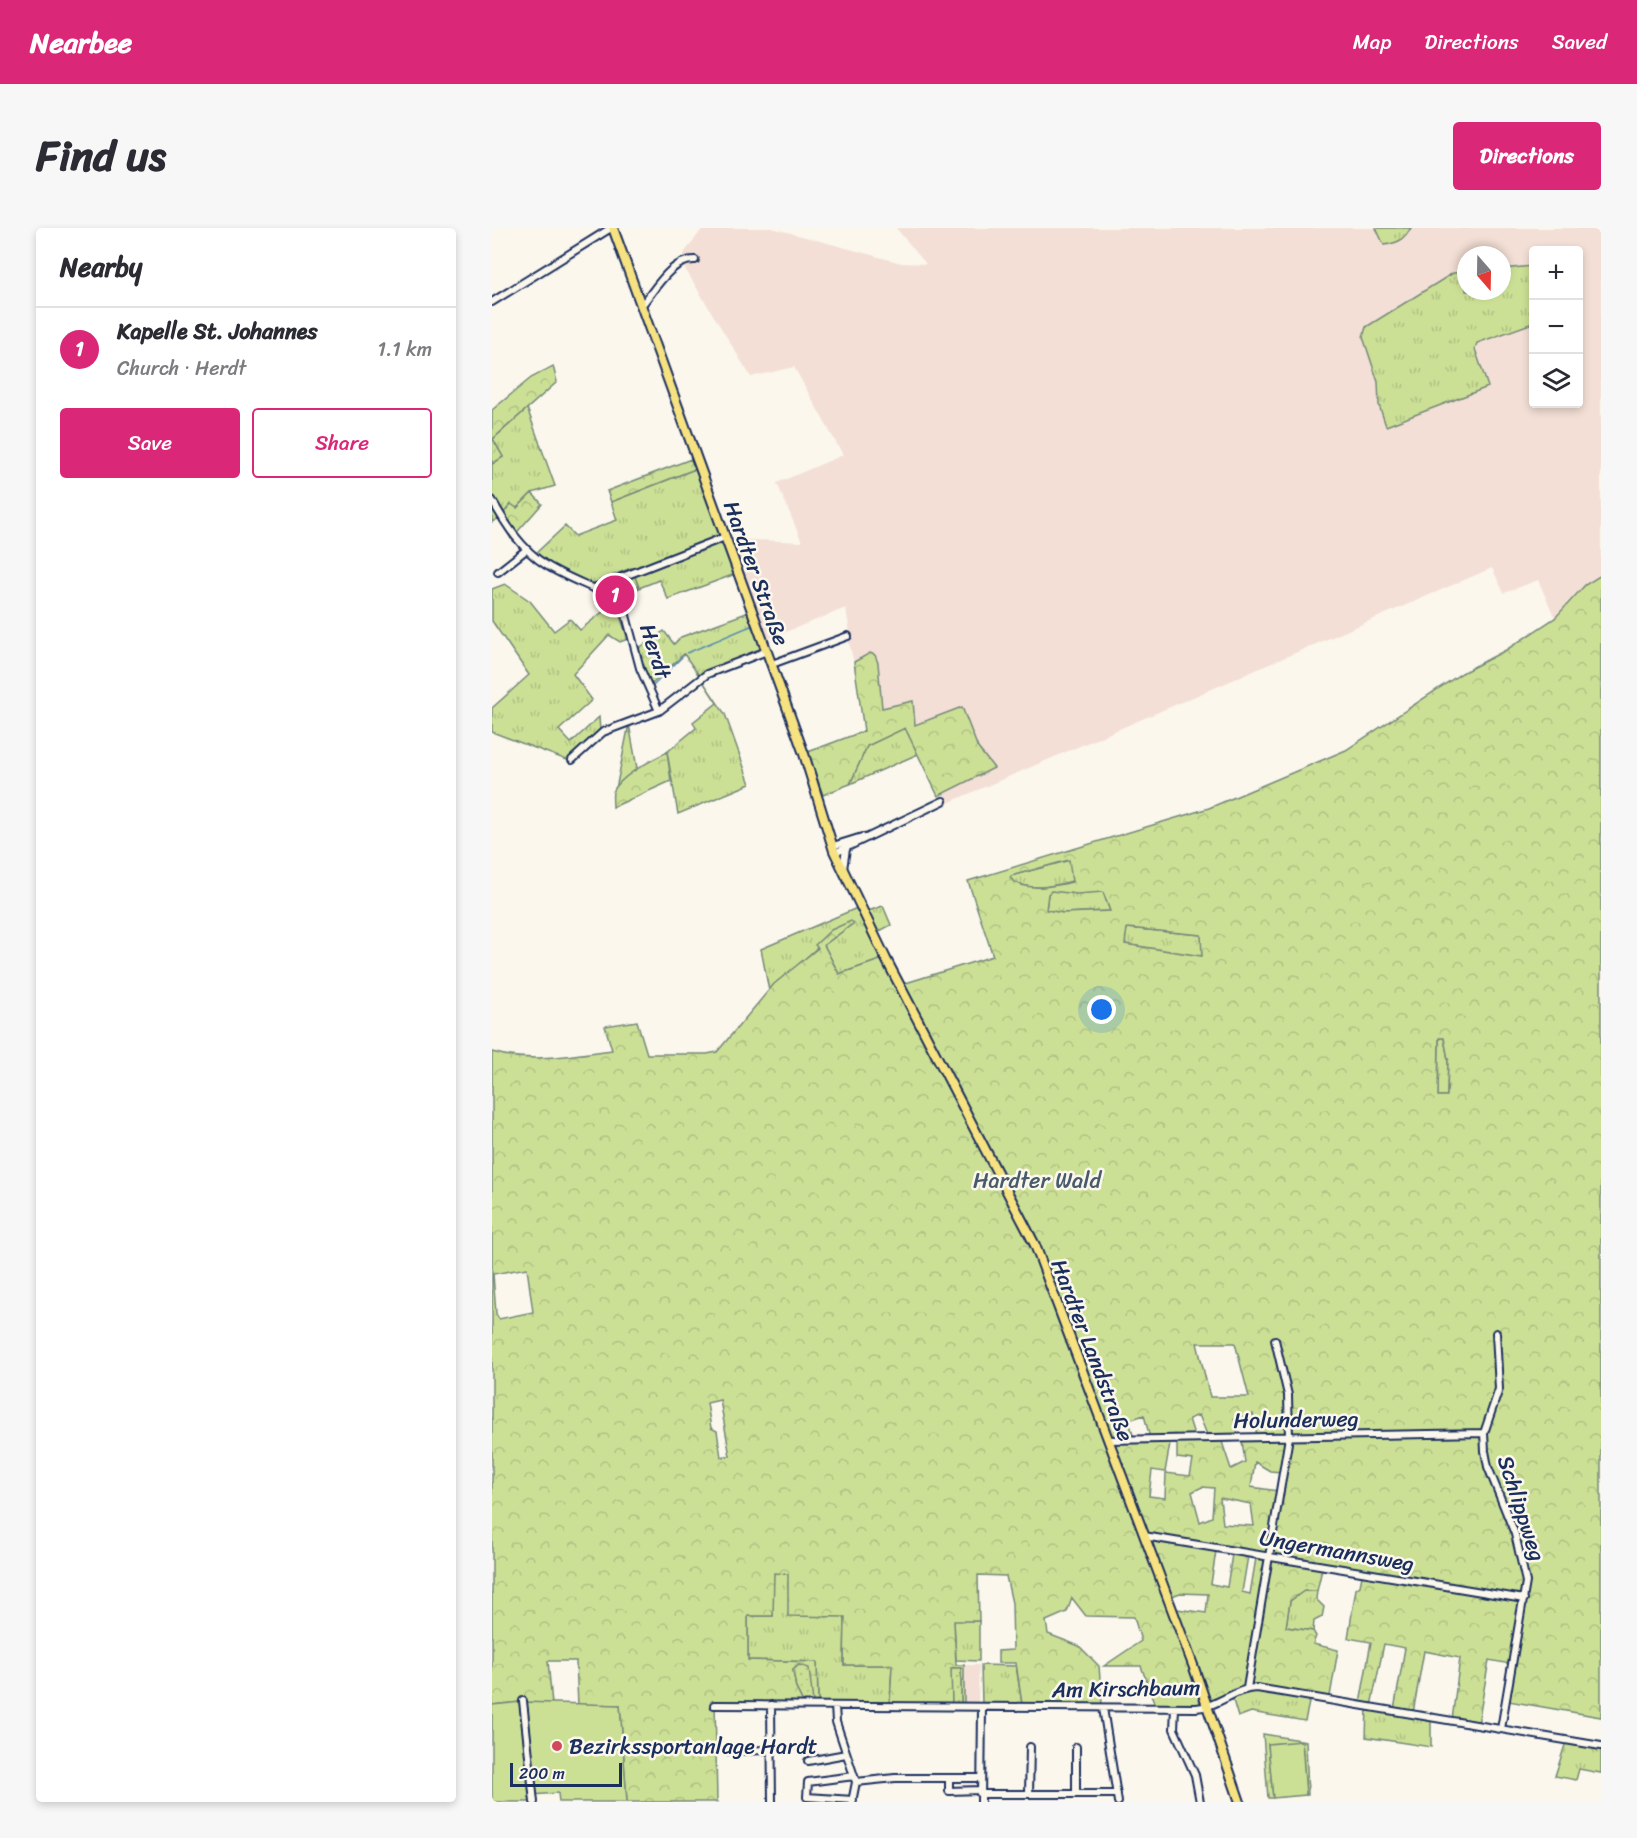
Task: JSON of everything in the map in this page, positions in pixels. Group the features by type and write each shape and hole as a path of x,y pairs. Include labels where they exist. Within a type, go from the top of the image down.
{"main road":[{"name":"Hardter Straße","path":"612,228 772,664 834,849 870,928"},
{"name":"Hardter Landstraße","path":"870,928 1035,1245 1208,1707 1240,1802"}],"street":[{"path":"492,302 612,228"},
{"path":"641,306 676,266 685,261 695,260"},
{"name":"Herdt","path":"492,500 505,523 526,550 546,566 618,600 624,608 640,668 659,711"},
{"path":"594,588 725,537"},
{"path":"498,572 526,550"},
{"path":"772,664 848,636"},
{"name":"Herdt","path":"572,760 603,732 659,711 707,674 766,651"},
{"path":"834,849 943,801"},
{"path":"834,849 846,849 872,834"},
{"path":"843,870 846,849"},
{"name":"Schlippweg","path":"1496,1333 1498,1389 1484,1433 1488,1467 1515,1534 1526,1582 1502,1729"},
{"path":"1275,1340 1288,1395 1289,1437 1247,1688 1601,1746"},
{"name":"Holunderweg","path":"1108,1440 1484,1433"},
{"name":"Ungermannsweg","path":"1144,1536 1524,1599"},
{"name":"Am Kirschbaum","path":"714,1705 1208,1707 1247,1688"},
{"path":"523,1701 534,1802"},
{"path":"771,1704 772,1802"},
{"path":"835,1706 836,1723 855,1779 852,1801 807,1797 808,1782 855,1779 980,1778"},
{"path":"981,1802 982,1707"},
{"path":"1103,1708 1118,1802"},
{"path":"1175,1708 1174,1728 1195,1775 1200,1802"},
{"path":"1029,1794 1030,1747"},
{"path":"1076,1747 1076,1794"},
{"path":"725,1751 771,1750"},
{"path":"807,1761 846,1754"},
{"path":"949,1778 949,1791 1029,1794 1037,1798 1076,1794 1085,1798 1117,1794"}],"shaded area":[{"path":"703,228 772,228 901,263 926,264 896,228 1601,228 1601,575 1585,585 1555,618 1538,580 1504,593 1492,568 943,805 906,728 864,731 859,684 847,634 850,633 846,608 768,639 731,539 802,542 777,483 843,455 794,367 751,377 681,262 685,252"},
{"path":"964,1665 979,1665 978,1703 964,1703"}],"green space":[{"path":"1376,228 1411,228 1400,240 1384,245"},
{"path":"1529,266 1529,324 1477,343 1475,349 1488,387 1386,426 1379,405 1378,382 1363,337 1366,327 1453,273 1457,273 1457,300 1511,300 1511,268"},
{"path":"553,366 557,382 493,439 503,457 492,464 492,410 531,378"},
{"path":"527,408 555,486 532,493 517,508 503,514 492,494 492,464 503,457 493,439"},
{"path":"691,459 695,469 611,502 607,491"},
{"path":"695,469 738,573 668,599 659,580 639,588 631,568 593,584 547,565 535,554 565,526 575,536 617,520 611,502"},
{"path":"532,493 542,504 511,539 499,518 492,522 492,494 503,514 511,504 517,508"},
{"path":"632,568 639,588 615,602 593,584"},
{"name":"Hardter Wald","path":"1601,575 1601,1717 1508,1701 1511,1664 1489,1660 1478,1724 1452,1720 1460,1658 1424,1651 1413,1713 1394,1710 1405,1648 1384,1644 1371,1706 1360,1704 1371,1642 1348,1638 1356,1589 1360,1586 1362,1576 1322,1569 1317,1591 1304,1591 1290,1601 1286,1627 1313,1631 1316,1636 1313,1644 1338,1650 1329,1702 1253,1690 1204,1705 1155,1705 1141,1666 1104,1666 1141,1641 1134,1617 1086,1616 1072,1598 1067,1612 1046,1621 1048,1634 1079,1646 1099,1666 1102,1704 1022,1704 1016,1663 998,1663 998,1651 1013,1650 1012,1603 1006,1576 978,1575 979,1621 954,1621 956,1665 964,1665 964,1703 961,1703 961,1668 952,1668 952,1703 890,1703 892,1665 844,1665 845,1617 788,1616 788,1574 774,1573 773,1616 748,1616 748,1660 817,1662 818,1702 813,1702 799,1665 793,1670 796,1688 803,1702 715,1702 717,1802 627,1802 620,1705 578,1705 576,1661 548,1661 552,1704 521,1702 492,1705 492,1052 507,1056 537,1058 612,1050 605,1026 637,1021 647,1054 717,1052 774,984 818,948 815,945 831,930 851,921 854,923 824,945 839,974 883,959 896,986 993,956 968,881 1209,808 1346,750 1462,673 1506,650 1555,618 1585,585","holes":["1069,860 1072,882 1040,887 1023,886 1010,878 1011,876","1051,891 1077,894 1103,892 1110,911 1063,913 1046,910 1048,894","1127,928 1201,935 1202,956 1125,944","1439,1038 1444,1038 1448,1059 1447,1096 1438,1096","527,1268 533,1312 499,1319 496,1314 493,1274","1197,1343 1235,1343 1249,1397 1210,1397","720,1400 730,1456 721,1457 717,1431 711,1428 707,1403","1253,1414 1257,1436 1239,1436 1234,1419","1144,1415 1150,1438 1134,1439 1129,1420","1199,1415 1208,1437 1195,1438 1189,1419","1242,1441 1245,1462 1231,1469 1222,1442","1170,1443 1177,1443 1177,1458 1193,1460 1190,1476 1166,1473 1165,1498 1149,1496 1152,1470 1165,1472","1255,1462 1270,1471 1281,1472 1278,1491 1251,1487","1202,1487 1214,1488 1212,1517 1200,1522 1192,1492","1220,1498 1251,1504 1254,1526 1223,1524","1216,1551 1232,1554 1227,1587 1211,1584","1248,1556 1256,1558 1250,1594 1242,1592","1180,1593 1208,1594 1206,1613 1177,1609 1172,1596"]},
{"path":"505,584 530,601 554,631 570,619 580,630 615,602 628,639 620,642 609,635 573,674 592,700 559,730 571,743 599,717 600,731 604,733 572,762 492,732 492,708 529,675 492,621 492,589"},
{"path":"752,611 767,651 700,677 684,654 649,687 636,650 664,631 674,644 681,637"},
{"path":"870,653 875,655 878,663 882,708 913,701 915,725 962,707 978,748 994,768 938,796 905,728 867,746 850,784 823,795 808,752 864,731 854,662"},
{"path":"702,680 725,714 750,784 678,814 667,752 696,728 693,722 717,703"},
{"path":"629,724 637,768 616,789"},
{"path":"906,727 918,754 850,784 867,746"},
{"path":"667,752 671,781 613,807 613,792 622,780"},
{"path":"1070,860 1072,881 1031,887 1016,883 1010,878 1010,876"},
{"path":"1051,891 1103,892 1110,911 1063,913 1046,910 1048,894"},
{"path":"883,906 891,925 878,932 868,911"},
{"path":"857,908 883,959 839,974 824,945 854,923 816,945 818,947 769,991 761,949"},
{"path":"1127,928 1202,935 1202,957 1124,944"},
{"path":"1439,1038 1444,1038 1448,1059 1447,1096 1438,1096"},
{"path":"773,1573 789,1573 845,1617 844,1665 892,1665 890,1703 818,1702 817,1662 748,1660 748,1616 773,1616"},
{"path":"1303,1591 1317,1591 1316,1599 1324,1607 1322,1617 1314,1621 1313,1631 1286,1627 1290,1601"},
{"path":"954,1620 979,1621 979,1661 956,1660"},
{"path":"799,1665 809,1668 813,1702 803,1702 796,1688 793,1670"},
{"path":"981,1665 1016,1666 1022,1704 982,1703"},
{"path":"951,1668 961,1668 961,1703 952,1703"},
{"path":"1253,1690 1310,1698 1305,1721 1251,1712 1238,1717 1232,1697"},
{"name":"Bezirkssportanlage Hardt","path":"521,1702 620,1705 627,1802 559,1802 558,1793 531,1795 532,1802 492,1802 492,1705"},
{"path":"1367,1708 1431,1719 1431,1747 1366,1737"},
{"path":"1263,1734 1306,1741 1308,1795 1306,1795 1302,1742 1268,1744 1273,1798 1268,1798"},
{"path":"1302,1741 1306,1795 1273,1798 1268,1744"},
{"path":"1566,1742 1601,1748 1601,1773 1579,1769 1576,1780 1555,1776"}],"waterway":[{"path":"687,653 753,625"},
{"path":"652,687 683,656"}],"place":[{"name":"Kapelle St. Johannes","path":"615,595"},
{"name":"Bezirkssportanlage Hardt","path":"557,1746"}]}
